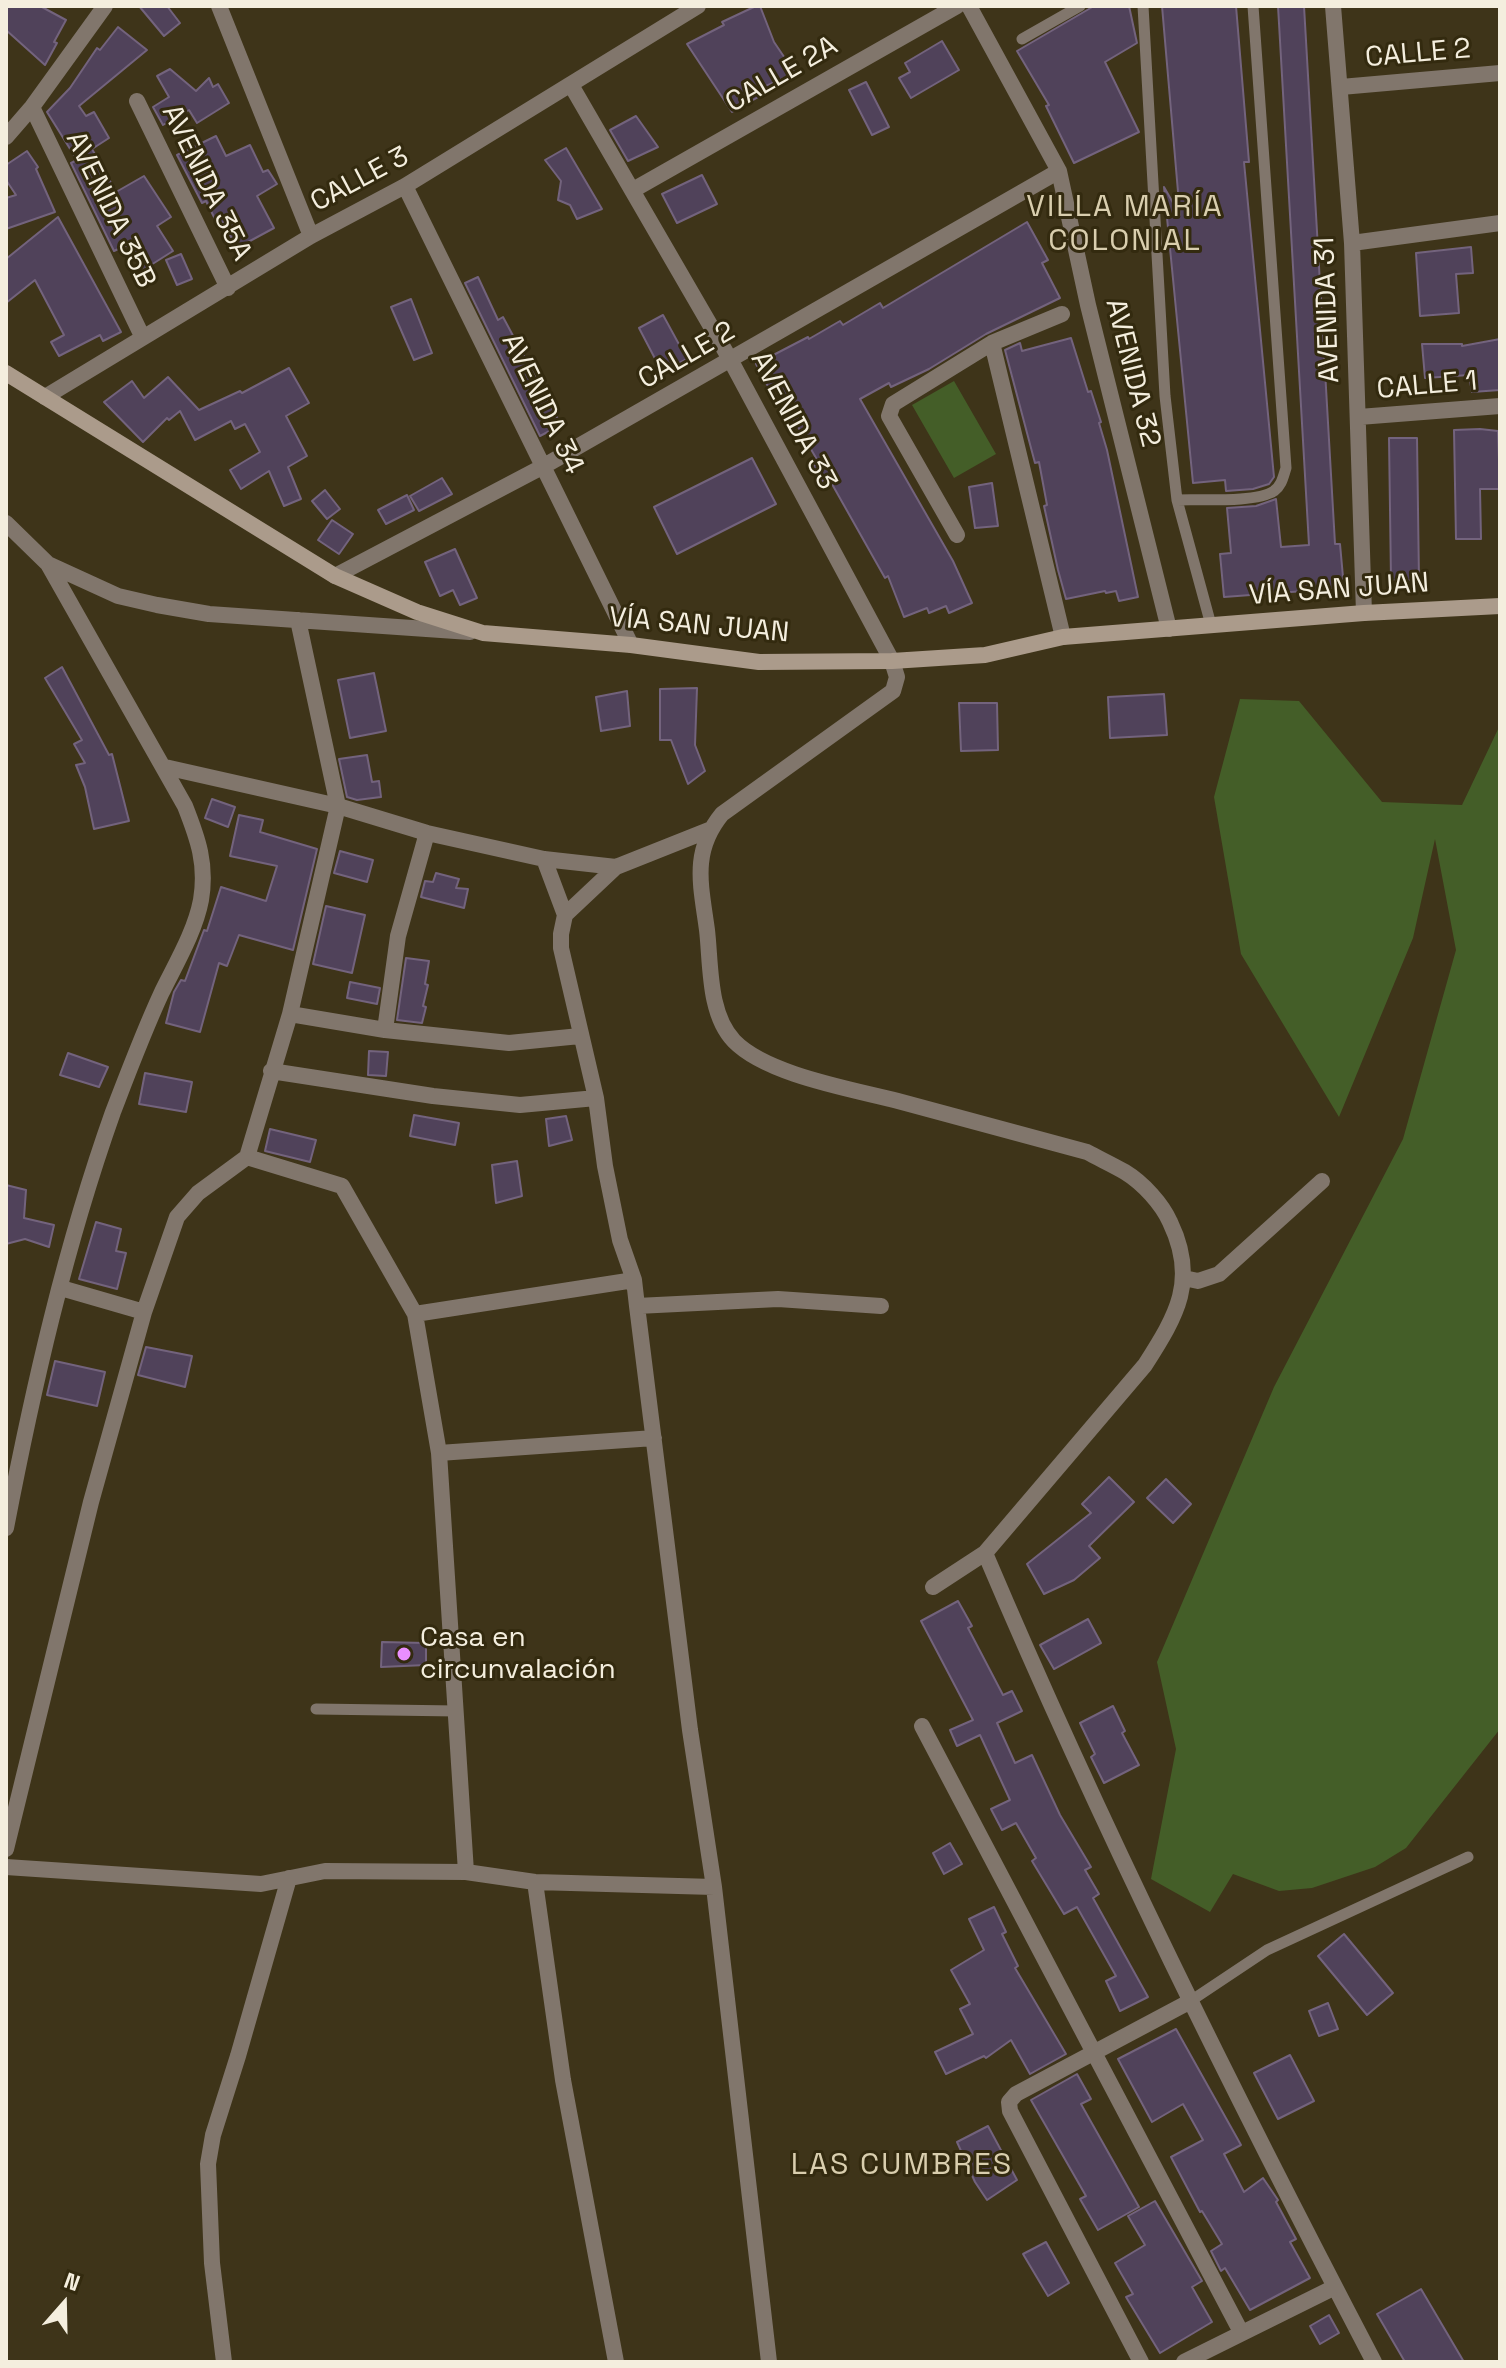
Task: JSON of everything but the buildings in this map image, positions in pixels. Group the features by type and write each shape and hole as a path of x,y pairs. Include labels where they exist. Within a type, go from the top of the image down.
{"street":[{"path":"6,137 32,107 105,6"},
{"path":"219,6 311,236"},
{"name":"CALLE 3","path":"45,397 311,236 405,186 698,6"},
{"name":"CALLE 2A","path":"633,190 957,6"},
{"name":"AVENIDA 32","path":"969,6 1059,171 1088,305 1169,629"},
{"name":"AVENIDA 31","path":"1333,6 1352,243 1364,613"},
{"name":"CALLE 2","path":"1341,87 1500,73"},
{"name":"AVENIDA 33","path":"571,85 731,361 892,661"},
{"name":"AVENIDA 35A","path":"137,101 228,288"},
{"name":"AVENIDA 35B","path":"32,107 142,336"},
{"name":"CALLE 2","path":"335,576 544,466 1059,171"},
{"name":"AVENIDA 34","path":"405,186 631,645"},
{"path":"1352,243 1500,223"},
{"path":"957,535 889,416 889,410 893,404 992,343 1062,314"},
{"path":"992,343 1063,637"},
{"name":"VÍA SAN JUAN","path":"6,373 335,576 417,612 483,633 631,645 759,662 892,661 985,655 1063,637 1364,613 1500,606"},
{"name":"CALLE 1","path":"1359,417 1500,406"},
{"path":"6,523 48,564 165,767 200,845 203,880 200,904 122,1089 96,1162 30,1405 6,1528"},
{"path":"48,564 118,596 209,614 483,633"},
{"path":"6,1849 91,1502 144,1312 177,1217 198,1193 247,1157 290,1014 338,806 298,620"},
{"path":"892,661 897,677 893,691 722,814 709,830 699,866 715,997 722,1021 732,1039 767,1063 1087,1152 1128,1174 1164,1208 1182,1248 1184,1278 1165,1334 1145,1365 985,1553 933,1587"},
{"path":"165,767 338,806 427,833 544,859 616,867"},
{"path":"565,915 616,867 709,830"},
{"path":"385,1030 398,936 427,833"},
{"path":"544,859 565,915 561,948 596,1098 605,1166 620,1240 634,1280 690,1730 714,1887 769,2362"},
{"path":"290,1014 385,1030 509,1043 580,1036"},
{"path":"271,1071 433,1096 520,1105 596,1098"},
{"path":"247,1157 342,1186 415,1314 439,1453 466,1872"},
{"path":"1184,1278 1198,1281 1219,1274 1322,1181"},
{"path":"415,1314 634,1280"},
{"path":"61,1288 144,1312"},
{"path":"637,1306 778,1299 881,1306"},
{"path":"439,1453 654,1438"},
{"path":"985,1553 1047,1700 1189,2002 1374,2362"},
{"path":"922,1726 1241,2332"},
{"path":"6,1867 261,1884 325,1871 466,1872 535,1882 714,1887"},
{"path":"224,2362 212,2263 208,2164 213,2135 289,1878"},
{"path":"535,1882 563,2080 616,2362"},
{"path":"1141,2362 1010,2111 1009,2102 1016,2094 1189,2002"},
{"path":"1184,2362 1335,2287"}],"lane":[{"path":"1022,39 1080,6"},
{"path":"1143,6 1165,396 1177,500 1211,625"},
{"path":"1177,500 1254,497 1272,493 1282,484 1286,468 1253,6"},
{"path":"316,1709 457,1711"},
{"path":"1189,2002 1267,1950 1468,1857"}],"green space":[{"path":"954,381 996,454 954,478 912,405"},
{"path":"1240,699 1299,701 1382,802 1462,805 1500,725 1500,1729 1406,1848 1375,1867 1312,1888 1279,1891 1233,1874 1210,1912 1151,1879 1176,1749 1157,1662 1274,1387 1403,1139 1456,950 1435,839 1413,938 1339,1117 1241,954 1214,797"}],"place":[{"name":"Casa en circunvalación","path":"404,1654"}],"district":[{"name":"VILLA MARÍA COLONIAL","path":"1125,225"},
{"name":"LAS CUMBRES","path":"902,2166"}]}
